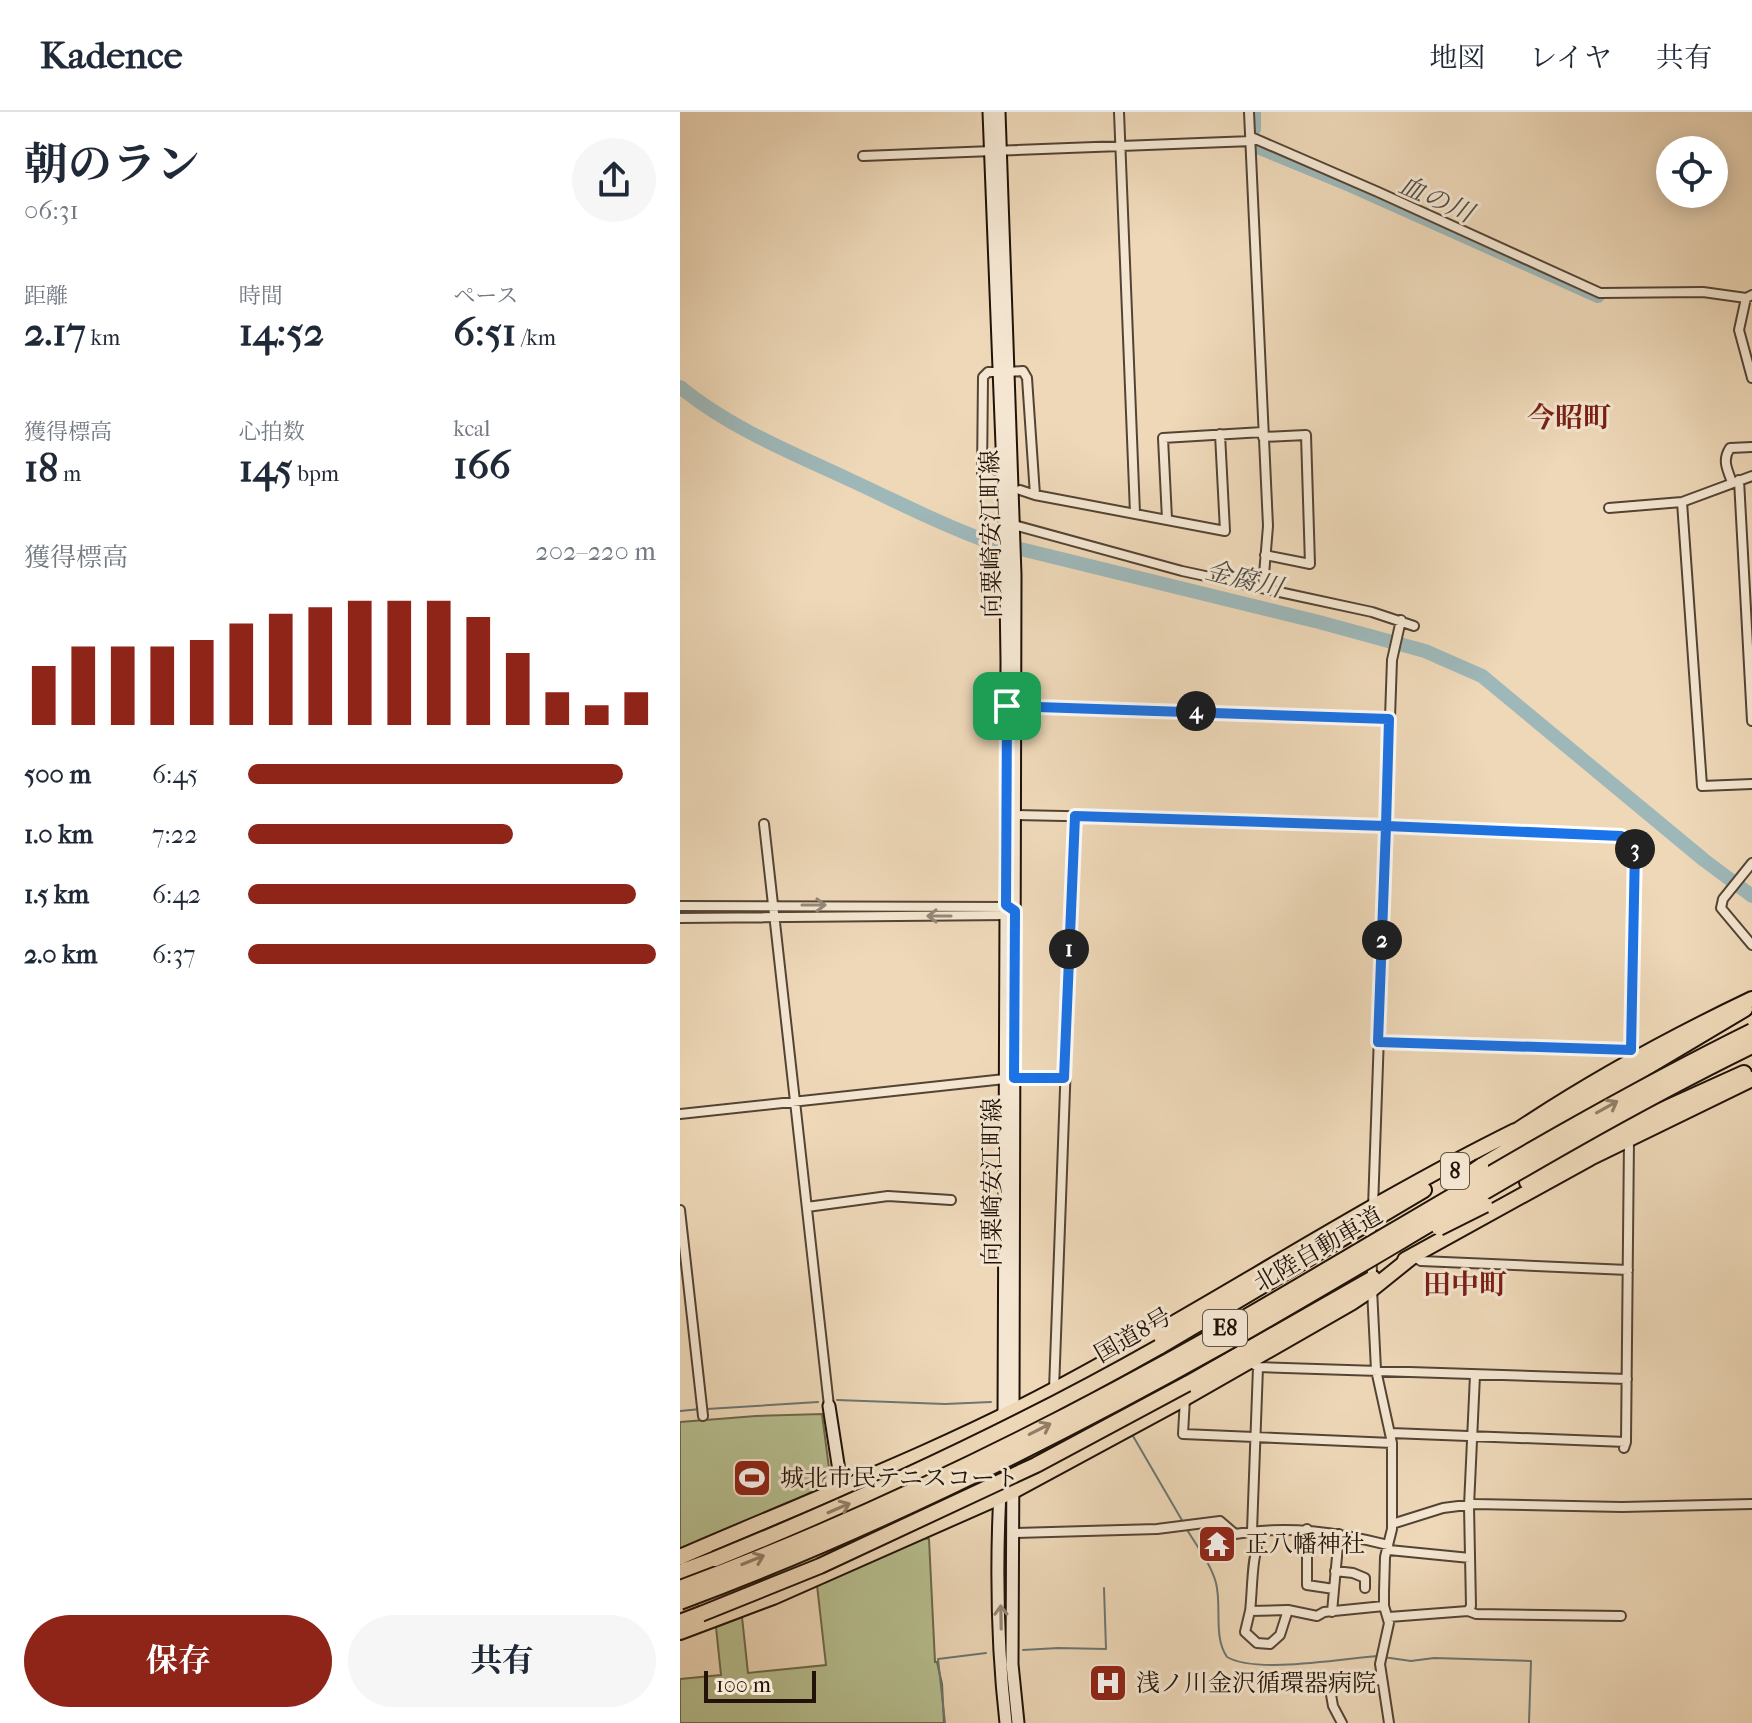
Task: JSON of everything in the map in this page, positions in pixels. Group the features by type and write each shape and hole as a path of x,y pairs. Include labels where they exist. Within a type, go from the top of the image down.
{"highway":[{"name":"国道8号","path":"680,1572 859,1499 1006,1428 1159,1347 1515,1131 1634,1054 1752,1001"},
{"path":"1302,1284 1580,1106 1734,1018 1752,1001"},
{"name":"北陸自動車道","path":"680,1588 791,1544 955,1471 1127,1383 1560,1133 1752,1031"},
{"name":"北陸自動車道","path":"680,1602 796,1557 961,1483 1053,1437 1273,1316 1566,1144 1752,1046"},
{"path":"1273,1316 1609,1136 1752,1070"},
{"name":"8","path":"1413,1256 1629,1138 1752,1079"},
{"path":"680,1557 842,1490 1009,1413 1372,1216"},
{"path":"680,1622 820,1566 1186,1391 1254,1364 1413,1256"},
{"path":"680,1632 773,1597 1006,1494 1372,1283"}],"main road":[{"name":"向粟崎安江町線","path":"989,112 995,152 1010,575 1009,1413 1002,1667 1006,1723"},
{"name":"向粟崎安江町線","path":"995,152 999,112"},
{"path":"829,1406 842,1490"},
{"name":"向粟崎安江町線","path":"1006,1494 1015,1533 1012,1664 1018,1723"}],"street":[{"path":"1119,112 1135,513"},
{"path":"1249,112 1268,526 1263,587"},
{"path":"863,156 1252,139 1378,192 1600,293 1703,292 1749,296 1739,330 1752,378"},
{"path":"997,482 982,474 983,377 988,372 1023,371 1027,378 1035,495"},
{"path":"1020,490 1225,531 1220,434"},
{"path":"1167,519 1163,438 1220,434 1306,435 1310,564 1265,555"},
{"path":"1752,447 1730,448 1724,461 1736,481 1752,721"},
{"path":"1609,508 1682,502 1752,476"},
{"path":"1682,502 1702,786 1752,784"},
{"path":"1009,524 1182,571 1263,587 1414,626"},
{"path":"1389,1723 1381,1658 1389,1617 1384,1606 1392,1524 1392,1438 1376,1370 1372,1216 1389,719 1392,660 1401,622"},
{"path":"1011,706 1389,719"},
{"path":"1011,815 1621,836 1635,848 1634,1054 1378,1042"},
{"path":"1054,1390 1075,816"},
{"path":"764,824 829,1406"},
{"path":"1750,868 1723,899 1721,908 1752,945"},
{"path":"680,906 1009,911"},
{"path":"680,918 1009,911"},
{"path":"680,1114 1009,1079 1064,1078"},
{"path":"1186,1391 1183,1434 1473,1437 1625,1445 1629,1138"},
{"path":"807,1207 888,1196 951,1200"},
{"path":"680,1210 702,1411"},
{"path":"1413,1256 1421,1261 1628,1270"},
{"path":"1288,1610 1280,1635 1270,1644 1257,1643 1245,1632 1254,1577 1253,1556 1257,1550 1252,1531 1256,1437 1254,1364 1627,1379"},
{"path":"1468,1611 1471,1606 1469,1506 1475,1375"},
{"path":"1392,1524 1443,1508 1469,1506 1752,1504"},
{"path":"1015,1533 1185,1527 1220,1521 1235,1534 1307,1529 1388,1545"},
{"path":"1307,1529 1307,1585 1334,1589"},
{"path":"1332,1612 1339,1534"},
{"path":"1388,1545 1389,1550 1470,1558"},
{"path":"1335,1571 1365,1578 1365,1588"},
{"path":"1250,1611 1288,1610 1317,1616 1384,1606"},
{"path":"1389,1617 1468,1611 1476,1614 1621,1616"},
{"path":"1342,1723 1333,1706 1329,1683 1382,1680"}],"green space":[{"name":"城北市民テニスコート","path":"822,1414 829,1468 820,1488 740,1526 680,1548 680,1422"},
{"path":"922,1538 929,1539 935,1662 942,1684 944,1723 680,1723 680,1679 721,1675 716,1627 742,1617 748,1673 826,1665 817,1585"}],"waterway":[{"name":"血の川","path":"1254,112 1254,129"},
{"name":"血の川","path":"1255,146 1598,296"},
{"name":"金腐川","path":"680,387 719,415 761,438 932,519 984,540 1319,622 1425,651 1482,676 1704,860 1752,896"},
{"path":"837,1400 945,1404 991,1402"},
{"path":"707,1409 818,1402"},
{"path":"680,1411 701,1409"},
{"path":"1133,1436 1183,1522"},
{"path":"1186,1528 1214,1576 1218,1592 1220,1640 1227,1657 1240,1662 1278,1665 1377,1656"},
{"path":"1023,1650 1106,1649 1104,1588"},
{"path":"945,1723 938,1659 986,1653"},
{"path":"1383,1657 1411,1661 1434,1658 1531,1661 1529,1723"}],"place":[{"name":"城北市民テニスコート","path":"752,1478"},
{"name":"正八幡神社","path":"1217,1544"},
{"name":"浅ノ川金沢循環器病院","path":"1108,1683"}],"district":[{"name":"今昭町","path":"1569,417"},
{"name":"田中町","path":"1465,1284"}],"route":[{"path":"1007,706 1006,905 1015,911 1014,1078 1064,1078 1075,816 1386,826 1378,1042 1631,1050 1635,848 1621,836 1386,826 1389,719 1007,706"}]}
